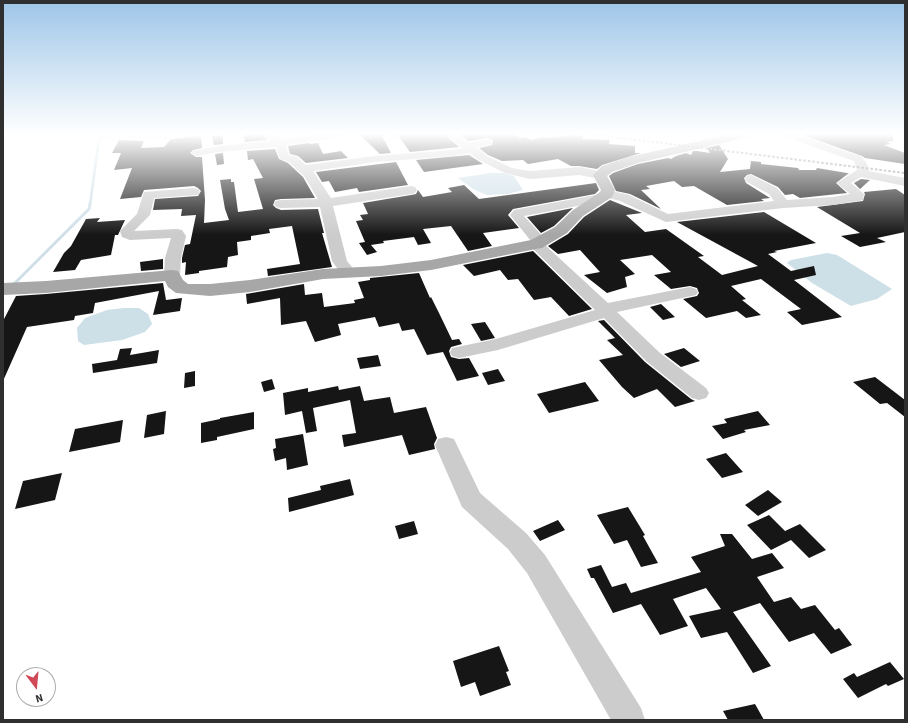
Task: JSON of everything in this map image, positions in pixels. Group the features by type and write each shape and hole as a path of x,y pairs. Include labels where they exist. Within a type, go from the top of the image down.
{"main road":[{"path":"11,288 172,275 175,283 183,288 210,290 250,286 323,274 381,271 431,265 538,243 561,230 578,213 606,195 608,190 600,175 611,168"}],"street":[{"path":"305,169 314,168"},
{"path":"502,168 509,171 530,175 579,171 600,175"},
{"path":"699,393 653,357 538,243 517,215 519,213 606,195 624,198 666,218 783,204 833,201 858,197 858,194 843,183 863,171 861,168"},
{"path":"305,169 324,197 340,261 348,272"},
{"path":"859,173 905,182"},
{"path":"751,179 773,191 783,204"},
{"path":"280,204 326,203 411,190"},
{"path":"172,275 173,258 179,236 177,234 130,236 127,234 127,231 143,215 148,195 194,192"},
{"path":"604,309 690,292"},
{"path":"459,352 498,344 596,316 604,313 604,309"},
{"path":"446,444 471,500 517,541 536,564 629,720"}],"shaded area":[{"path":"490,173 504,173 514,176 523,190 508,194 487,195 473,189 458,178"},
{"path":"827,253 837,255 892,289 877,299 851,306 812,283 787,263 791,260"},
{"path":"139,308 148,314 152,324 145,332 122,340 84,345 78,341 77,328 85,318 107,310"}],"building":[{"path":"115,168 203,168 205,200 204,223 229,220 225,209 220,180 231,179 231,182 234,182 238,212 263,209 254,179 263,178 258,168 293,168 303,177 315,198 275,200 273,205 281,210 318,209 324,233 322,233 332,267 268,276 267,269 300,264 292,226 269,229 270,233 251,236 251,240 237,242 238,255 228,257 227,267 199,271 199,273 185,275 186,262 182,263 182,258 185,245 190,244 196,215 181,216 182,209 153,210 155,199 198,196 201,191 194,186 144,190 141,197 120,199 132,168 114,170"},
{"path":"350,168 399,168 408,185 359,192 357,188 335,192 329,181 322,182 316,172"},
{"path":"421,168 455,168 424,172"},
{"path":"628,168 723,168 720,172 750,169 750,168 796,168 799,170 816,170 817,168 849,173 836,183 847,193 800,198 793,194 785,195 778,187 751,174 747,175 744,178 746,183 770,198 761,199 764,201 727,205 694,186 682,187 674,181 646,186 650,189 641,190 661,209 630,194 616,191 609,176"},
{"path":"861,179 870,180 860,189 854,183"},
{"path":"596,183 599,190 595,194 513,209 508,215 519,228 483,233 492,246 468,251 451,226 423,229 431,243 418,245 414,237 383,241 384,243 371,245 377,252 367,255 359,243 365,242 356,221 363,220 360,215 368,214 363,203 416,194 418,190 423,197 452,192 448,188 464,185 479,199"},
{"path":"896,189 905,195 905,232 877,238 886,242 860,247 841,236 860,233 817,207 863,201 865,194 864,192"},
{"path":"610,200 642,213 626,215 645,232 666,229 704,256 698,257 722,275 758,266 677,222 764,212 816,243 774,251 777,252 768,254 791,271 814,266 816,275 794,280 842,317 802,325 787,312 801,309 761,279 731,286 746,299 742,300 761,315 746,318 737,311 706,318 683,299 697,296 699,293 697,288 690,286 671,289 654,275 671,272 652,255 620,260 635,274 625,277 627,287 607,293 584,275 600,272 580,250 558,254 548,246 568,234 584,217"},
{"path":"573,208 554,226 541,233 527,217"},
{"path":"100,218 97,222 125,220 118,235 115,235 111,255 81,260 75,270 53,272 64,253 71,246 86,219"},
{"path":"533,251 592,309 569,316 551,297 534,300 518,279 508,280 500,270 474,276 463,265"},
{"path":"163,259 163,269 141,271 140,262"},
{"path":"419,273 452,340 459,339 462,344 451,347 449,351 451,357 459,359 469,358 479,376 457,381 443,352 427,355 414,329 402,331 399,323 379,327 375,317 338,324 341,335 315,342 306,321 281,325 280,298 247,304 246,294 304,284 305,295 322,293 324,307 355,303 354,300 364,298 358,282 370,280 370,278"},
{"path":"163,283 166,300 182,298 180,311 153,315 159,291 95,303 93,313 75,316 74,320 27,327 3,381 3,321 16,296"},
{"path":"661,304 675,317 663,320 650,307"},
{"path":"604,320 645,362 695,401 675,407 657,389 634,398 622,387 599,360 623,355 607,340 615,338 598,321"},
{"path":"485,322 495,338 481,341 471,324"},
{"path":"132,348 130,355 159,350 157,363 93,373 92,364 117,360 120,349"},
{"path":"684,348 700,361 681,367 664,354"},
{"path":"378,355 381,366 360,369 357,358"},
{"path":"498,369 505,381 488,385 482,373"},
{"path":"195,371 195,386 184,388 185,373"},
{"path":"875,377 905,400 905,417 887,403 880,404 853,382"},
{"path":"272,379 275,389 264,392 261,382"},
{"path":"585,382 599,401 549,413 537,394"},
{"path":"338,386 339,390 360,386 364,401 390,397 394,413 426,407 437,438 434,444 435,449 409,455 402,435 344,447 342,435 356,433 350,400 313,408 317,431 306,433 302,411 285,415 283,393 308,388 308,392"},
{"path":"166,411 164,434 144,438 147,415"},
{"path":"758,411 770,425 744,430 746,432 723,439 712,426 727,423 724,419"},
{"path":"254,412 254,429 217,437 217,440 201,443 201,423"},
{"path":"123,420 120,442 69,452 75,429"},
{"path":"303,434 308,465 287,470 286,458 275,461 273,449 276,448 275,439"},
{"path":"726,453 743,472 722,478 706,459"},
{"path":"62,473 55,500 15,509 23,481"},
{"path":"350,479 354,495 289,512 288,498 321,490 320,486"},
{"path":"768,490 782,502 758,516 745,505"},
{"path":"628,507 645,535 643,536 658,563 641,567 627,540 614,544 597,515"},
{"path":"769,515 785,531 800,524 826,550 809,558 791,540 771,550 747,525"},
{"path":"558,520 565,530 540,541 533,531"},
{"path":"414,521 418,534 399,539 395,526"},
{"path":"720,534 732,534 752,559 772,553 784,568 757,577 774,602 791,597 801,609 815,605 835,630 839,628 852,645 831,654 814,633 789,642 760,603 733,612 771,666 753,673 727,632 701,638 689,616 721,609 706,588 673,599 688,626 660,635 641,604 613,613 594,578 591,578 587,569 601,565 612,587 626,583 631,593 701,572 691,557 725,546"},
{"path":"499,646 509,671 506,672 511,685 480,696 475,682 461,687 453,661"},
{"path":"890,662 904,679 888,686 886,684 858,698 843,679 854,673 857,677"},
{"path":"755,704 764,720 728,720 723,711"}],"waterway":[{"path":"90,205 95,168"},
{"path":"12,286 89,209 90,204"}],"railway":[{"path":"862,168 905,173"}]}
